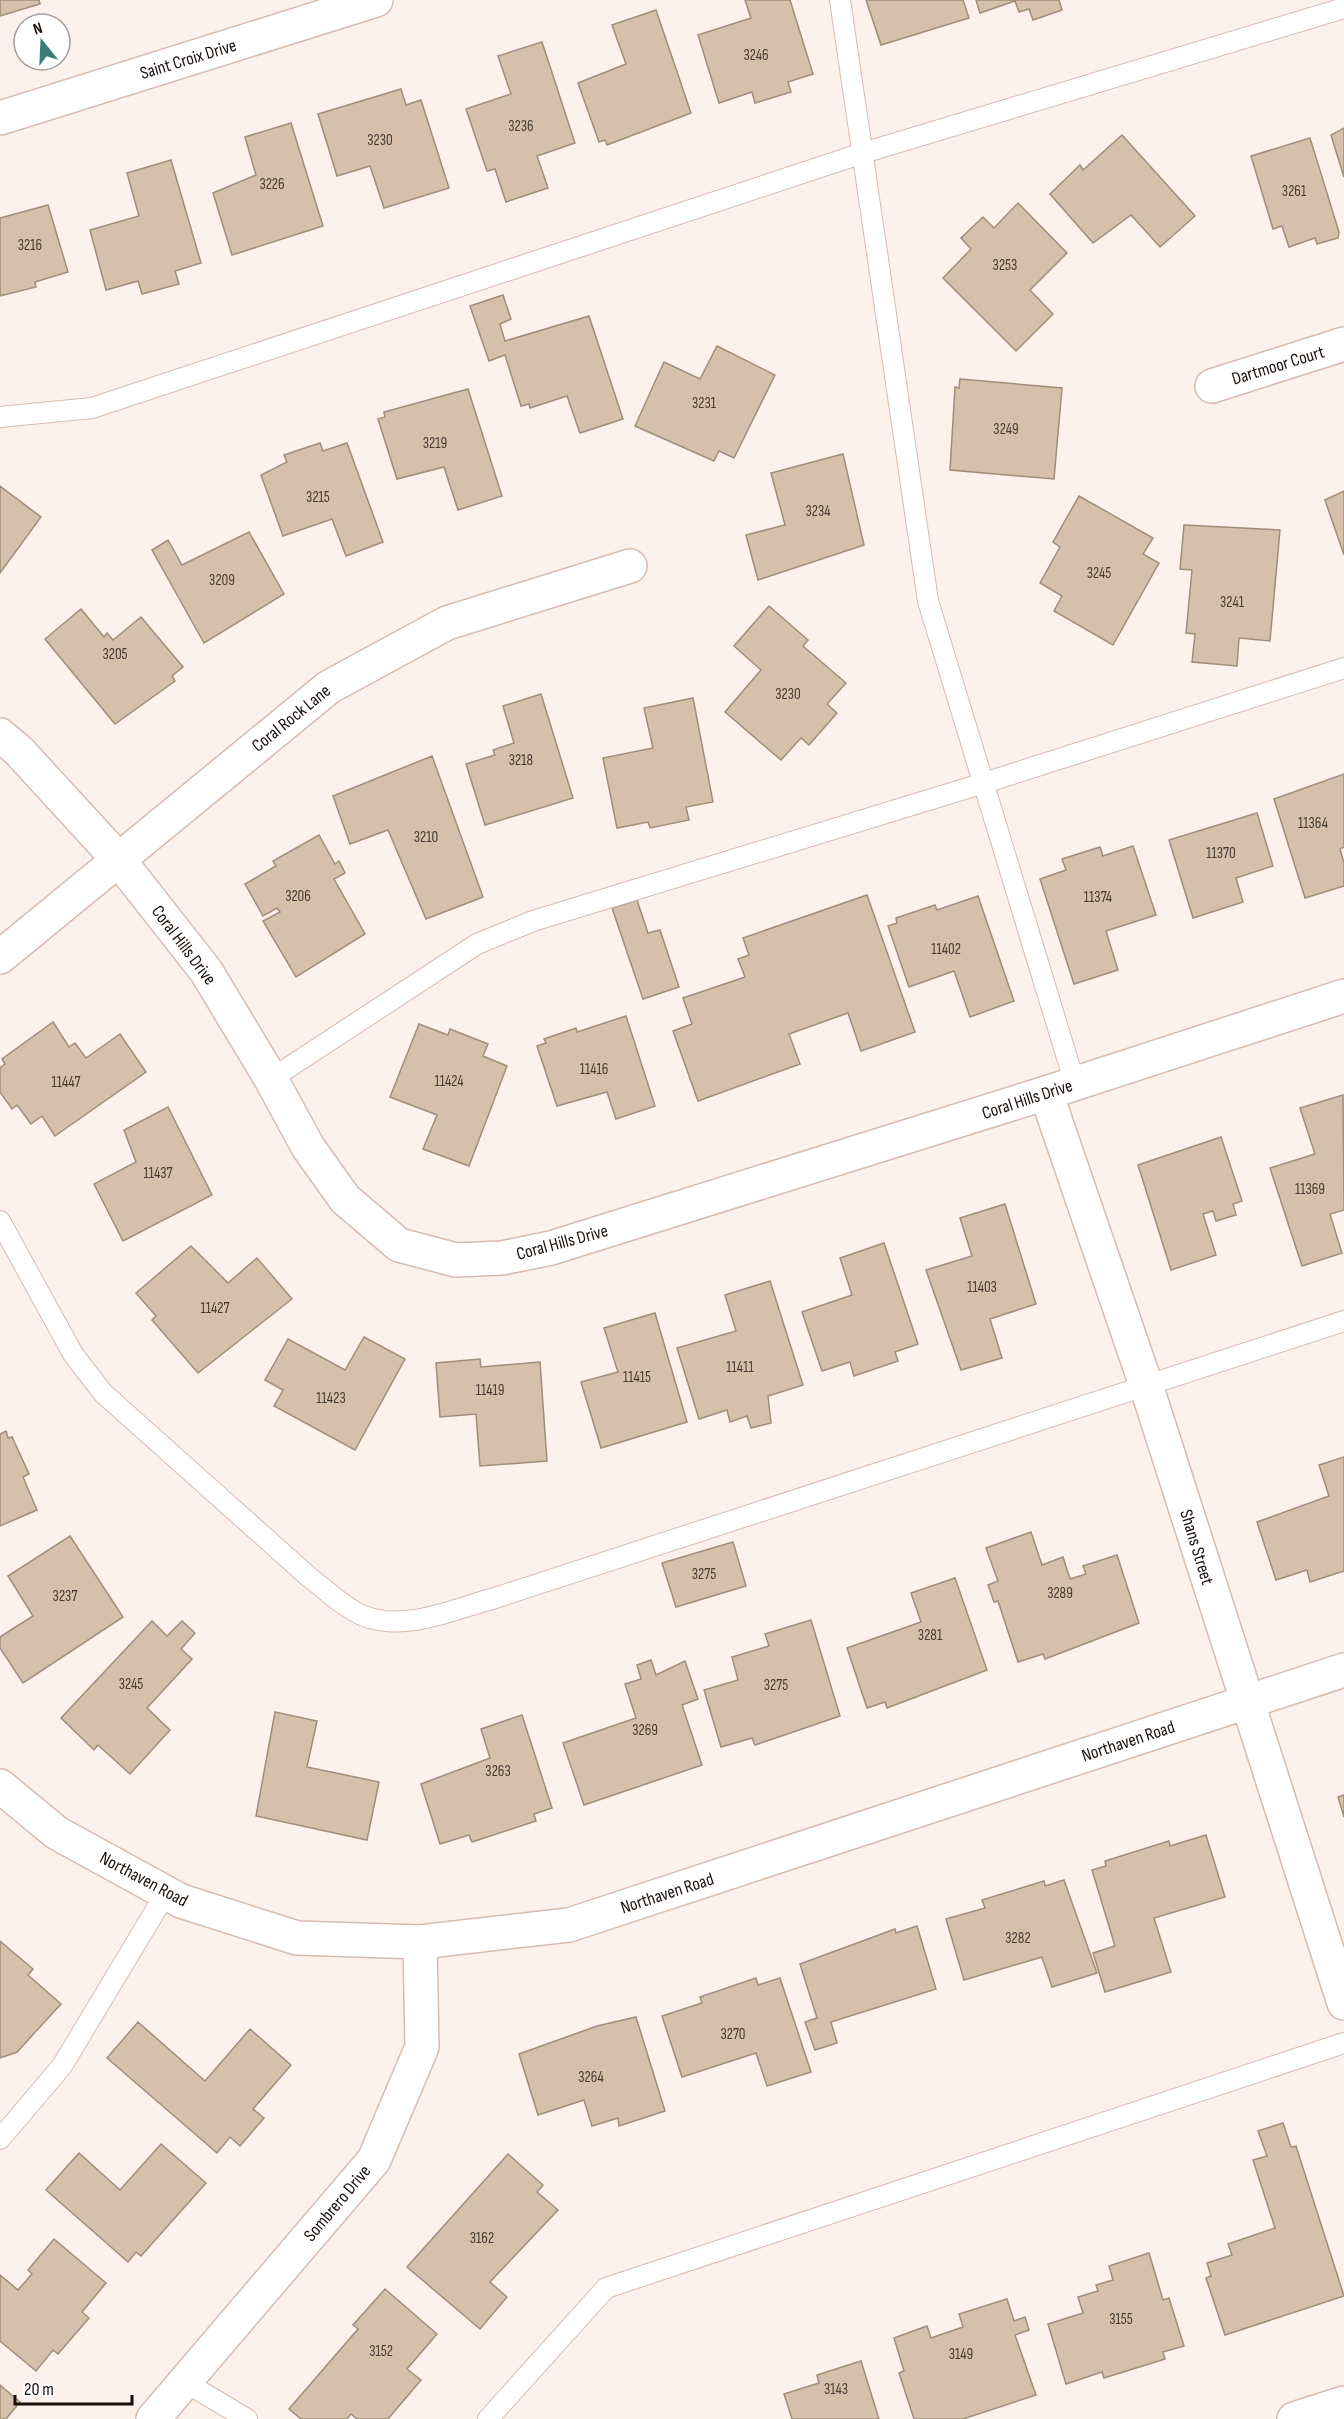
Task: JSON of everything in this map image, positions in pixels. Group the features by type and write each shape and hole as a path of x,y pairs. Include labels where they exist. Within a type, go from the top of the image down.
{"street":[{"name":"Saint Croix Drive","path":"0,118 376,0"},
{"name":"Dartmoor Court","path":"1212,386 1344,344"},
{"name":"Coral Rock Lane","path":"0,957 328,687 447,623 630,566"},
{"name":"Coral Hills Drive","path":"0,735 19,751 118,859 206,971 271,1079 308,1147 345,1199 399,1245 456,1260 502,1258 550,1248 1344,996"},
{"name":"Shans Street","path":"1060,1088 1146,1385 1344,2003"},
{"name":"Northaven Road","path":"0,1786 57,1833 181,1901 297,1938 420,1942 569,1925 1344,1670"},
{"name":"Sombrero Drive","path":"153,2419 374,2160 422,2047 420,1942"},
{"path":"1294,2419 1344,2403"}],"lane":[{"path":"840,0 928,601 984,783 1060,1088"},
{"path":"0,417 92,408 863,153 1344,8"},
{"path":"271,1079 477,944 533,921 984,783 1344,668"},
{"path":"0,1221 73,1354 103,1393 301,1570 343,1604 369,1618 400,1623 492,1599 1344,1321"},
{"path":"0,2139 62,2066 166,1893"},
{"path":"488,2419 606,2288 1344,2043"},
{"path":"185,2382 247,2419"}],"building":[{"path":"0,0 39,0 40,4 0,16"},
{"path":"745,0 790,0 813,74 788,82 791,92 755,103 752,92 719,103 698,35 751,18"},
{"path":"866,0 963,0 969,18 881,45"},
{"path":"976,0 1059,0 1062,10 1033,20 1029,9 1019,12 1015,1 980,13"},
{"path":"656,10 691,113 607,145 605,140 599,142 578,83 626,64 612,25"},
{"path":"542,42 575,143 537,156 548,188 506,202 495,169 487,171 466,109 511,94 498,56"},
{"path":"401,89 406,105 421,100 449,188 384,208 370,166 337,176 318,114"},
{"path":"291,123 323,226 232,255 213,193 256,175 245,137"},
{"path":"1344,128 1344,177 1331,135"},
{"path":"1122,135 1195,216 1160,247 1131,215 1093,243 1050,194 1080,165 1083,170"},
{"path":"1310,138 1339,232 1338,238 1317,244 1315,238 1289,247 1282,226 1273,229 1251,156"},
{"path":"171,160 201,263 175,271 179,284 142,294 138,281 106,290 90,230 139,216 127,173"},
{"path":"1018,203 1067,253 1030,290 1053,314 1016,351 943,278 971,249 961,238 983,217 994,228"},
{"path":"48,205 68,272 35,282 36,287 0,296 0,218"},
{"path":"503,295 511,319 500,324 505,341 589,316 623,419 580,433 567,396 530,408 529,404 521,406 505,355 489,361 470,306"},
{"path":"717,346 775,375 734,458 719,451 714,461 635,426 664,362 700,379"},
{"path":"960,379 1062,388 1054,479 950,470 955,387 959,388"},
{"path":"468,389 502,496 458,510 444,467 397,479 378,419 385,417 384,412"},
{"path":"320,443 323,451 347,443 383,542 346,556 332,519 283,536 261,475 287,462 284,455"},
{"path":"843,454 864,545 758,580 746,535 785,525 771,473"},
{"path":"0,486 41,517 0,573"},
{"path":"1344,491 1344,555 1325,500"},
{"path":"1079,496 1153,538 1143,554 1159,563 1113,645 1054,611 1062,596 1040,583 1060,547 1053,542"},
{"path":"1184,525 1280,530 1270,641 1239,638 1237,666 1192,662 1195,634 1186,633 1192,570 1180,569"},
{"path":"249,532 284,594 204,643 152,550 168,540 182,565"},
{"path":"769,606 808,640 803,646 846,683 827,704 837,713 809,745 801,738 781,760 725,712 761,670 734,646"},
{"path":"81,609 104,637 107,633 113,640 141,617 183,667 172,676 175,681 115,724 45,639"},
{"path":"541,694 573,798 485,825 466,764 495,755 493,750 514,743 503,706"},
{"path":"693,698 713,802 686,807 689,820 650,828 648,822 617,828 603,758 653,748 644,708"},
{"path":"432,756 483,897 426,919 388,830 350,844 333,796"},
{"path":"1344,774 1344,847 1340,849 1344,863 1344,886 1305,898 1274,799"},
{"path":"1257,813 1273,866 1236,878 1243,902 1193,918 1169,840"},
{"path":"319,835 335,864 339,861 345,873 334,879 365,934 296,977 263,921 280,912 277,908 263,916 245,884 276,866 273,861"},
{"path":"1133,846 1156,915 1106,931 1118,970 1074,984 1040,879 1066,870 1062,859 1100,847 1103,856"},
{"path":"867,895 915,1032 861,1051 848,1013 789,1034 800,1064 698,1101 673,1031 692,1024 683,998 745,977 738,959 749,955 743,938"},
{"path":"978,896 1014,1001 970,1017 954,971 909,987 888,926 897,923 896,918 935,905 937,910"},
{"path":"637,900 648,933 660,930 679,987 643,999 612,908"},
{"path":"626,1016 655,1106 616,1119 607,1092 557,1106 537,1046 546,1043 544,1039 576,1028 577,1032"},
{"path":"53,1022 69,1047 75,1043 86,1058 120,1034 146,1072 55,1136 42,1116 31,1124 17,1105 12,1109 0,1092 0,1068 5,1064 2,1059"},
{"path":"419,1024 448,1035 450,1029 488,1044 483,1056 507,1066 469,1166 423,1149 437,1115 390,1097"},
{"path":"1343,1095 1344,1210 1330,1214 1342,1253 1302,1266 1270,1168 1315,1154 1300,1108"},
{"path":"168,1107 212,1195 123,1241 94,1184 136,1162 124,1130"},
{"path":"1221,1137 1242,1201 1233,1204 1236,1215 1216,1221 1213,1211 1203,1214 1216,1255 1171,1270 1138,1165"},
{"path":"1005,1204 1036,1304 990,1319 1002,1358 961,1370 926,1270 972,1256 960,1218"},
{"path":"884,1243 918,1344 895,1352 898,1361 854,1376 850,1362 822,1371 802,1312 852,1295 840,1258"},
{"path":"191,1246 228,1283 257,1258 292,1299 198,1373 152,1320 156,1316 136,1293"},
{"path":"770,1281 803,1385 768,1396 771,1423 751,1428 747,1416 730,1422 727,1410 699,1419 677,1348 736,1331 725,1295"},
{"path":"655,1313 687,1422 601,1448 581,1382 618,1372 604,1328"},
{"path":"364,1337 405,1359 355,1450 274,1406 283,1390 265,1380 288,1339 345,1370"},
{"path":"480,1359 481,1367 540,1362 547,1461 480,1466 476,1414 440,1417 436,1363"},
{"path":"6,1431 8,1438 12,1437 29,1474 23,1477 37,1510 0,1526 0,1434"},
{"path":"1344,1457 1344,1571 1310,1582 1307,1570 1276,1580 1257,1522 1329,1496 1319,1465"},
{"path":"1031,1532 1042,1565 1063,1557 1070,1579 1086,1574 1083,1566 1117,1555 1139,1623 1045,1659 1043,1654 1018,1662 998,1601 994,1602 988,1585 998,1581 986,1548"},
{"path":"70,1536 123,1617 23,1683 0,1648 0,1637 33,1616 8,1576"},
{"path":"733,1542 746,1586 676,1607 662,1563"},
{"path":"955,1578 987,1670 887,1708 885,1702 867,1708 847,1648 921,1622 911,1593"},
{"path":"811,1620 840,1716 755,1745 752,1738 721,1747 704,1690 738,1680 732,1657 769,1646 765,1634"},
{"path":"152,1621 167,1636 182,1621 195,1633 181,1649 192,1659 147,1708 170,1730 130,1774 98,1745 94,1750 61,1718"},
{"path":"651,1660 656,1675 685,1661 698,1699 682,1705 702,1765 584,1805 563,1743 636,1718 625,1684 641,1679 637,1665"},
{"path":"275,1712 317,1721 307,1767 379,1782 367,1840 256,1816"},
{"path":"522,1715 552,1808 534,1814 536,1821 472,1842 469,1835 440,1844 421,1784 490,1758 481,1729"},
{"path":"1344,1795 1344,1817 1338,1797"},
{"path":"1206,1835 1225,1897 1154,1918 1171,1972 1105,1992 1093,1953 1115,1946 1092,1870 1106,1866 1105,1861 1169,1841 1170,1846"},
{"path":"1064,1880 1097,1973 1052,1987 1042,1957 964,1980 946,1919 985,1908 982,1900 1044,1881 1045,1886"},
{"path":"917,1926 936,1989 831,2022 837,2043 815,2050 805,2022 817,2018 800,1964 895,1929 896,1933"},
{"path":"0,1941 33,1969 28,1975 61,2004 17,2052 0,2058"},
{"path":"756,1978 758,1985 780,1978 811,2072 767,2086 756,2053 682,2077 662,2016 702,2003 700,1997"},
{"path":"636,2017 665,2111 619,2126 618,2118 592,2126 584,2100 538,2115 519,2054 597,2026"},
{"path":"138,2022 205,2081 250,2029 291,2065 253,2109 264,2118 240,2146 230,2137 217,2153 107,2058"},
{"path":"1283,2123 1291,2147 1296,2146 1344,2296 1225,2335 1206,2278 1211,2276 1207,2263 1232,2255 1228,2244 1275,2228 1253,2160 1267,2156 1258,2131"},
{"path":"161,2144 206,2183 141,2256 136,2252 128,2262 46,2190 79,2153 120,2190"},
{"path":"508,2154 543,2185 537,2192 558,2210 490,2282 507,2297 480,2329 407,2267"},
{"path":"54,2239 106,2283 82,2312 89,2318 58,2354 53,2350 36,2371 0,2341 0,2275 18,2290 32,2274 28,2270"},
{"path":"1149,2253 1163,2300 1169,2298 1184,2346 1163,2352 1165,2359 1104,2378 1102,2372 1066,2384 1048,2324 1083,2313 1078,2297 1098,2291 1096,2285 1113,2280 1109,2266"},
{"path":"385,2289 437,2334 407,2369 421,2380 388,2419 357,2419 351,2414 347,2419 301,2419 289,2409 358,2329 353,2325"},
{"path":"1007,2299 1014,2321 1025,2317 1029,2330 1015,2335 1036,2395 963,2419 914,2419 899,2373 904,2371 894,2338 927,2326 931,2338 963,2327 959,2314"},
{"path":"861,2361 879,2419 792,2419 784,2394 819,2383 817,2375"},
{"path":"0,2385 20,2402 6,2419 0,2419"}]}
